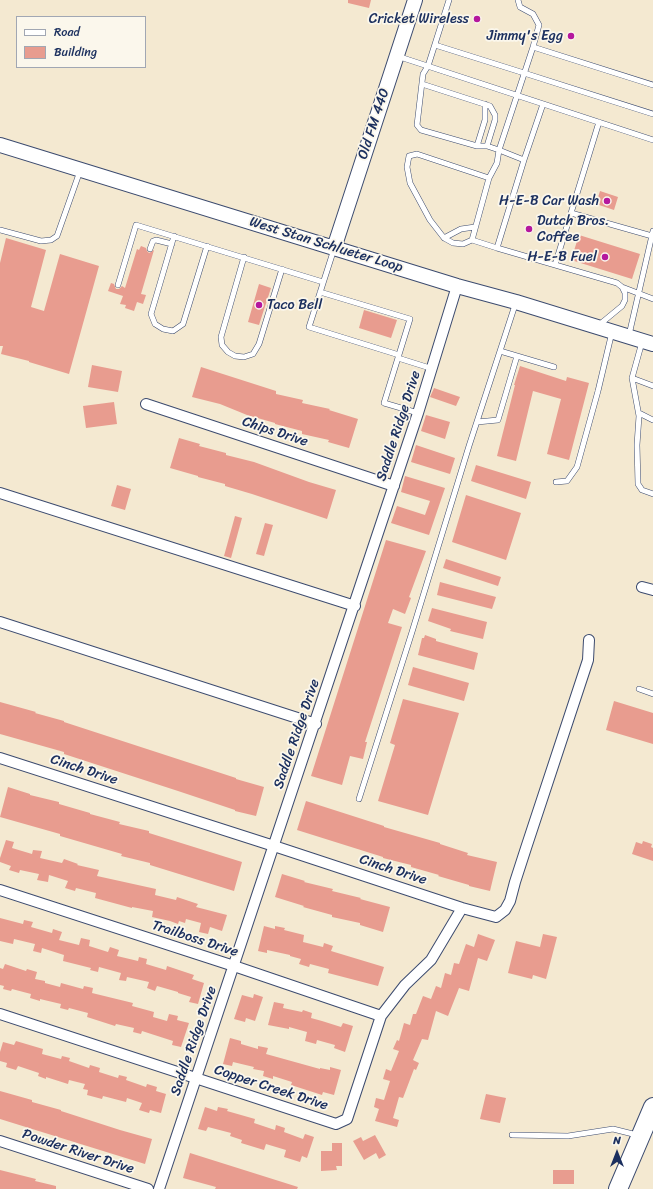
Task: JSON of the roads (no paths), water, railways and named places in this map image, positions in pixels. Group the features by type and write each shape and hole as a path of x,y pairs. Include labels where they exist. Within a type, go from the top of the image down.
{"highway":[{"path":"618,1189 653,1099"},
{"path":"642,1130 653,1107"}],"main road":[{"name":"Old FM 440","path":"334,248 415,0"},
{"name":"West Stan Schlueter Loop","path":"0,145 457,286 516,302 641,340"}],"street":[{"name":"Saddle Ridge Drive","path":"159,1189 316,724 433,370 457,286"},
{"name":"Chips Drive","path":"146,404 394,486"},
{"path":"0,493 355,606"},
{"path":"642,587 653,590"},
{"path":"0,622 316,724"},
{"name":"Cinch Drive","path":"0,758 462,908 496,917 505,910 510,901 517,875 588,660 589,640"},
{"name":"Trailboss Drive","path":"0,890 382,1016"},
{"name":"Copper Creek Drive","path":"0,1014 336,1124 347,1119 382,1016 405,985 431,960 462,908"},
{"name":"Powder River Drive","path":"0,1141 148,1189"}],"lane":[{"path":"449,0 428,66 423,74 417,125 421,130 477,146 487,146 524,160"},
{"path":"472,240 489,178 497,163 499,150 539,25 533,14 520,7 518,0"},
{"path":"435,45 653,114"},
{"path":"533,47 653,85"},
{"path":"397,56 653,140"},
{"path":"422,84 490,106 496,115 487,146"},
{"path":"477,146 485,120 485,104"},
{"path":"497,248 543,104"},
{"path":"554,265 599,122"},
{"path":"489,178 417,154 409,156 407,167 410,183 430,220 444,238 453,243 463,244 472,240 617,284 653,299"},
{"path":"0,230 41,241 51,240 57,236 81,169"},
{"path":"571,212 652,234 638,294 641,340 632,378 639,414 637,445 638,484 642,490 653,494"},
{"path":"118,285 136,225 323,282"},
{"path":"444,238 461,229 475,227"},
{"path":"174,236 151,314 155,324 163,328 173,331 183,324 207,246"},
{"path":"150,249 153,241 156,240 172,244"},
{"path":"334,248 309,327 398,356 433,370"},
{"path":"244,257 220,336 222,345 228,352 235,356 244,357 253,354 259,344 282,269"},
{"path":"596,327 622,306 624,293 622,287"},
{"path":"320,292 410,319 384,403 418,413"},
{"path":"359,799 516,302"},
{"path":"556,482 567,481 577,466 598,391 612,331"},
{"path":"500,352 554,367"},
{"path":"477,422 498,420 517,356"},
{"path":"632,378 653,386"},
{"path":"639,414 653,420"},
{"path":"639,689 653,694"},
{"path":"512,1135 568,1136 613,1129 642,1130"}],"place":[{"name":"Cricket Wireless","path":"477,19"},
{"name":"Jimmy's Egg","path":"571,36"},
{"name":"H-E-B Car Wash","path":"607,201"},
{"name":"Dutch Bros. Coffee","path":"529,229"},
{"name":"H-E-B Fuel","path":"605,257"},
{"name":"Taco Bell","path":"259,305"}]}
